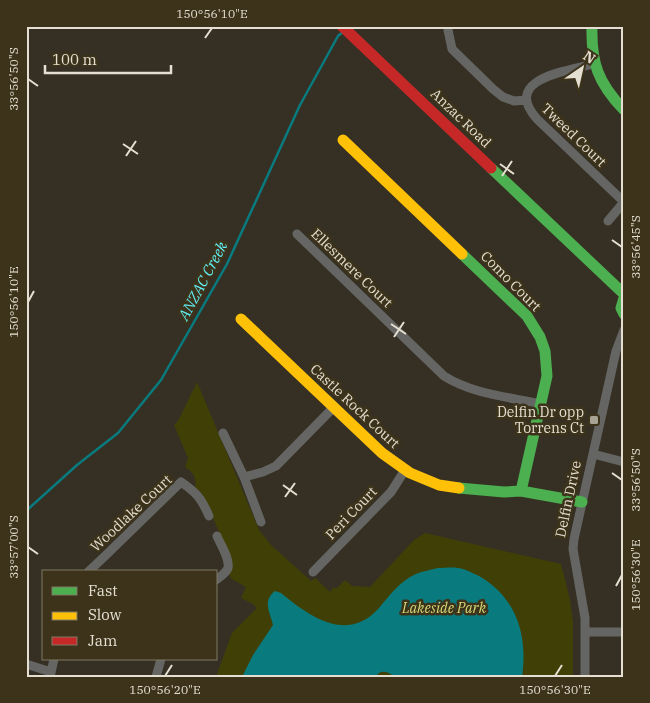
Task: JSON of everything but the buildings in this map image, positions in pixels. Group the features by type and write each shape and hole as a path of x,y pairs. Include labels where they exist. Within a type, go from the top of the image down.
{"street":[{"name":"Anzac Road","path":"342,26 624,294"},
{"path":"592,26 593,64 603,87 622,103"},
{"path":"448,30 452,49 493,89 503,97 514,101 526,100"},
{"name":"Tweed Court","path":"593,64 544,77 534,82 528,90 526,100 529,110 537,119 624,202 608,221"},
{"name":"Como Court","path":"343,140 527,316 544,344 548,358 548,376 521,491"},
{"name":"Ellesmere Court","path":"297,234 444,376 457,384 471,389 541,404"},
{"path":"624,298 621,308 624,314"},
{"name":"Castle Rock Court","path":"241,318 382,453 405,470 439,485 492,491 521,491 582,502"},
{"name":"Delfin Drive","path":"585,677 585,632 573,548 616,351 624,330"},
{"path":"244,476 263,472 276,466 287,457 334,407"},
{"path":"223,433 244,476 262,522"},
{"path":"593,454 624,462"},
{"name":"Peri Court","path":"313,572 391,492 405,470"},
{"name":"Woodlake Court","path":"90,570 181,482 201,498 208,516"},
{"path":"217,536 227,559 228,567 218,578"},
{"path":"585,632 624,632"},
{"path":"26,664 50,674 54,660"},
{"path":"156,677 161,660"}],"green space":[{"name":"Lakeside Park","path":"197,382 259,530 271,545 311,581 315,578 330,592 345,580 352,586 370,587 414,540 425,533 561,564 570,600 573,622 573,677 216,677 232,633 257,608 241,598 246,587 232,579 229,575 227,550 204,497 195,487 194,476 185,467 188,458 174,425 178,421"}],"water":[{"path":"438,568 455,568 469,571 492,585 503,595 517,619 521,633 523,647 522,677 395,677 384,672 375,677 242,677 253,655 273,625 268,603 275,591 328,623 354,624 367,619 405,580 419,573"}],"waterway":[{"name":"ANZAC Creek","path":"26,511 77,465 118,433 161,380 227,264 300,105 338,36 343,32"}],"traffic: fast":[{"path":"592,26 593,51 598,72 608,91 624,110"},
{"path":"491,168 624,294"},
{"path":"462,254 527,316 540,337 545,351 547,376 521,491"},
{"path":"624,298 621,308 624,314"},
{"path":"459,488 504,492 521,491 582,502"}],"traffic: slow":[{"path":"343,140 462,254"},
{"path":"241,319 382,453 410,473 439,485 459,488"}],"traffic: jam":[{"path":"342,26 491,168"}],"place":[{"name":"Delfin Dr opp Torrens Ct","path":"594,420"}]}
